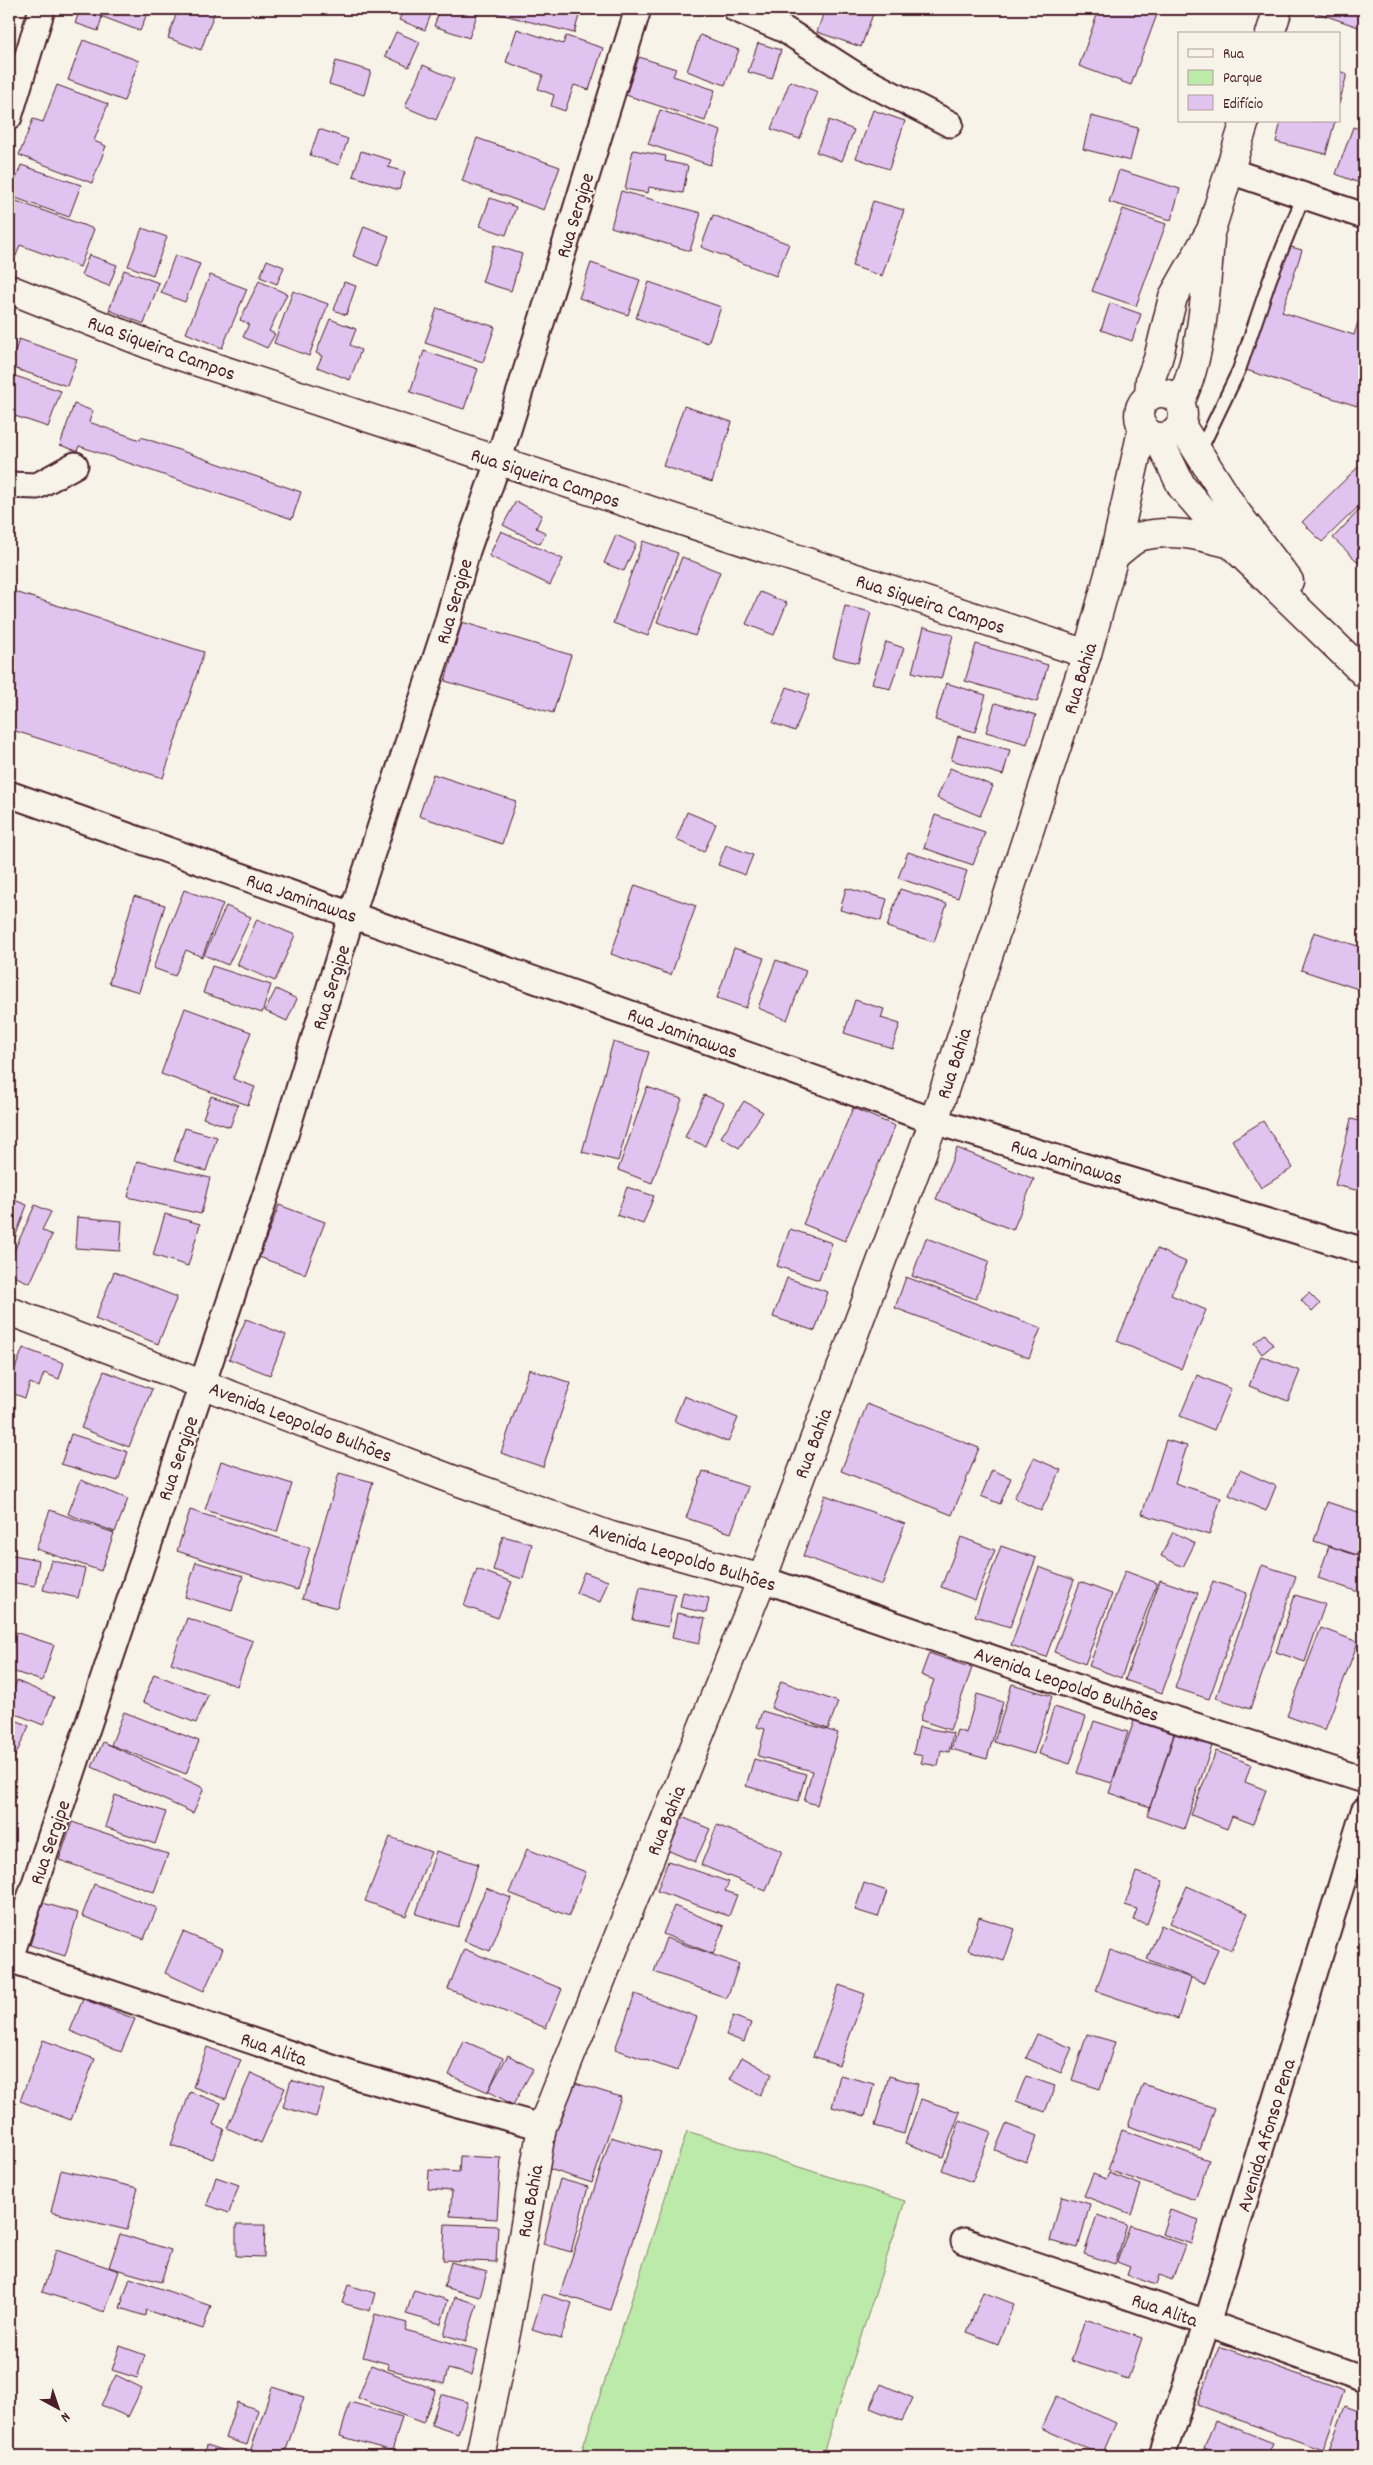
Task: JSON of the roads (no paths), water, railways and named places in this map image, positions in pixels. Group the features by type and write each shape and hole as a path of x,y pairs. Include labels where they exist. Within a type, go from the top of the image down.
{"street":[{"path":"9,117 42,9"},
{"name":"Rua Sergipe","path":"9,1960 278,1158 352,914 498,462 638,9"},
{"path":"736,9 785,30 860,78 950,124"},
{"path":"1271,32 1278,9"},
{"path":"1245,122 1211,230 1173,297 1158,359 1150,380 1149,397 1142,405 1139,416 1165,423 1199,453 1236,512 1357,666"},
{"path":"1230,171 1364,216"},
{"path":"1211,230 1203,316 1186,390 1165,423 1182,486 1231,544 1357,666"},
{"name":"Rua Siqueira Campos","path":"9,289 168,352 1087,654"},
{"name":"Rua Bahia","path":"480,2456 507,2328 542,2127 762,1579 934,1121 1087,654 1114,556 1165,423"},
{"path":"9,485 38,486 75,465"},
{"path":"1114,556 1141,536 1170,532 1194,535 1231,544"},
{"name":"Rua Jaminawas","path":"9,794 934,1121 1364,1251"},
{"name":"Avenida Leopoldo Bulhões","path":"9,1311 454,1480 611,1536 762,1579 1096,1694 1364,1780"},
{"name":"Avenida Afonso Pena","path":"1162,2456 1207,2323 1364,1811"},
{"name":"Rua Alita","path":"9,1960 359,2077 542,2127"},
{"name":"Rua Alita","path":"964,2241 1207,2323 1364,2379"}],"lane":[{"path":"1199,453 1239,370 1270,278 1303,197"}]}
